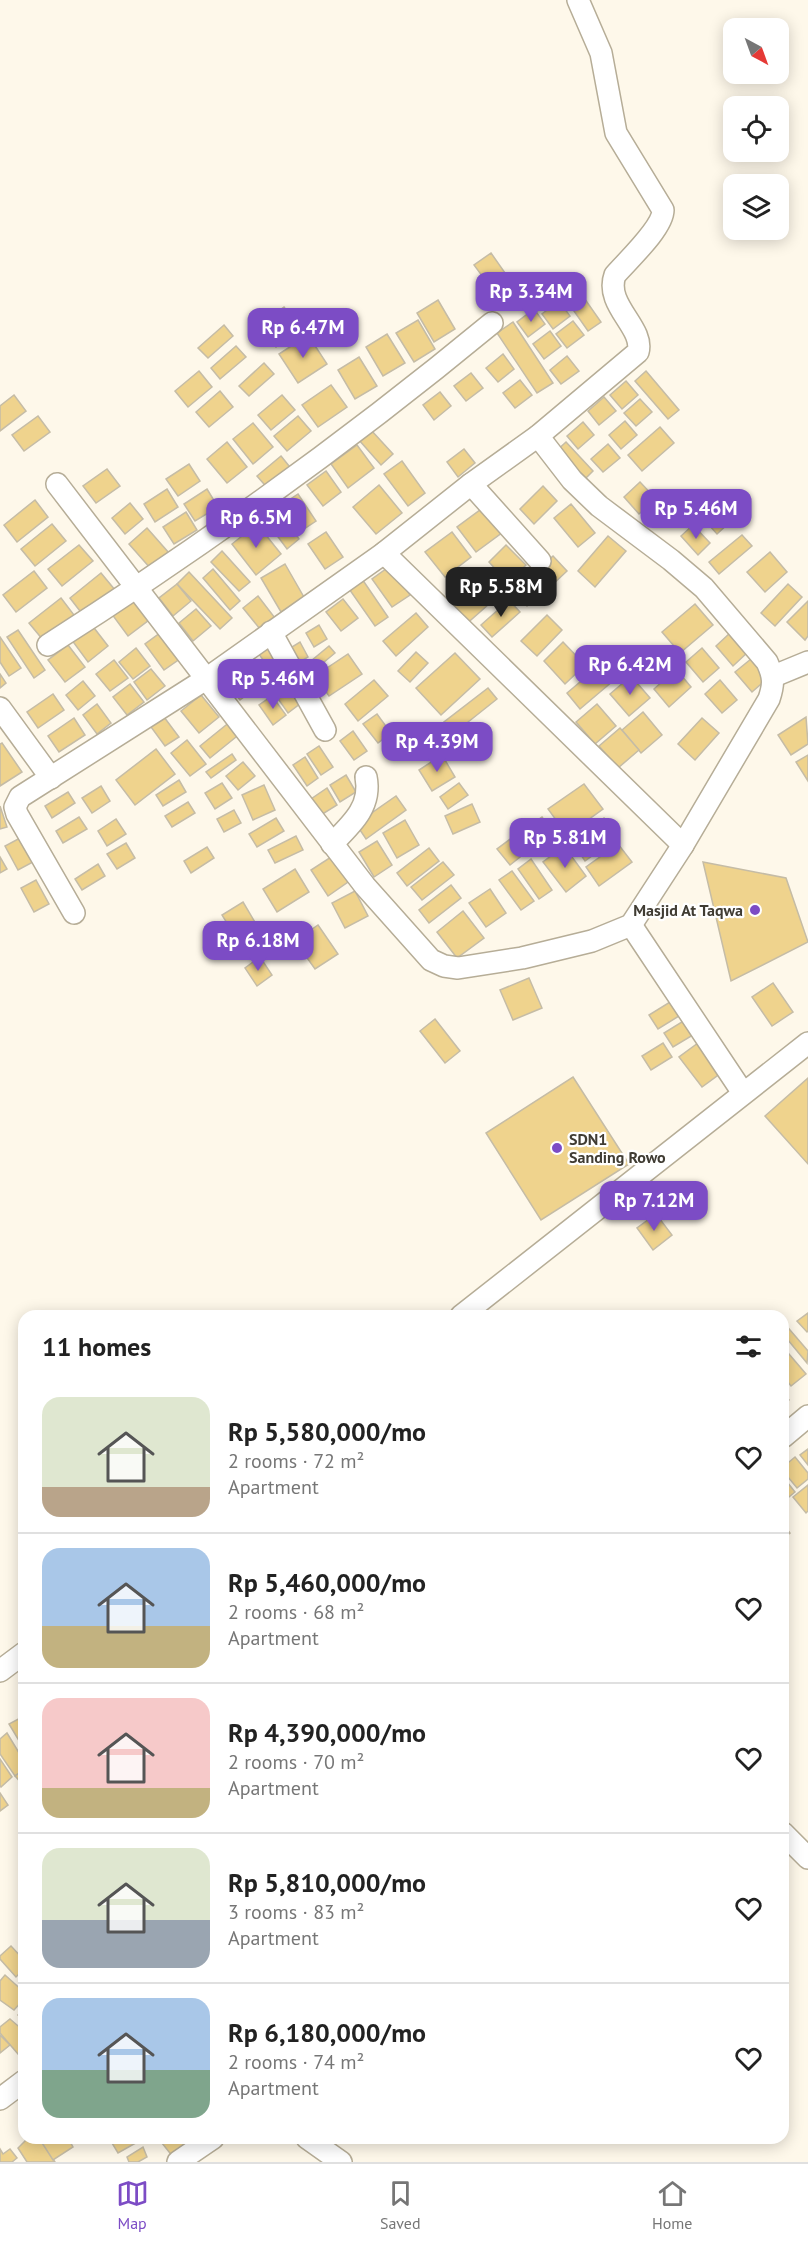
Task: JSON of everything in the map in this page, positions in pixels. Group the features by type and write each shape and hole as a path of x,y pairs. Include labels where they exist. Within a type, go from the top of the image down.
{"street":[{"path":"74,913 17,814 15,807 20,797 206,679 384,553 471,484 538,436 638,352 635,334 615,298 612,283 615,275 655,230 663,216 663,210 616,133 601,53 578,0"},
{"path":"48,645 137,588 417,385 492,323"},
{"path":"57,483 364,886 431,960 444,966 458,968 522,958 592,941 631,925 683,845 769,699 774,676 767,663 704,588 599,506 572,480 538,436"},
{"path":"471,484 540,561"},
{"path":"384,553 683,845"},
{"path":"271,632 325,730"},
{"path":"774,676 808,662"},
{"path":"0,708 51,778"},
{"path":"332,844 365,804 369,792 366,777"},
{"path":"631,925 743,1093"},
{"path":"468,1310 808,1042"},
{"path":"789,1432 808,1416"},
{"path":"0,1671 18,1658"},
{"path":"789,1839 808,1858"},
{"path":"0,2100 18,2086"},
{"path":"178,2162 204,2144"},
{"path":"316,2144 341,2162"}],"building":[{"path":"491,253 510,280 494,292 474,265"},
{"path":"582,295 601,322 588,331 569,304"},
{"path":"438,300 455,329 434,342 417,313"},
{"path":"559,301 570,316 553,329 542,314"},
{"path":"284,307 300,329 276,347 260,325"},
{"path":"534,309 545,324 528,337 517,322"},
{"path":"418,320 435,349 414,362 396,333"},
{"path":"573,321 584,335 567,348 556,334"},
{"path":"513,322 553,383 537,393 497,333"},
{"path":"224,325 233,336 208,358 198,348"},
{"path":"550,331 561,346 544,359 533,344"},
{"path":"387,334 405,363 383,376 366,347"},
{"path":"308,335 327,364 298,383 279,354"},
{"path":"236,346 246,357 220,379 211,368"},
{"path":"503,354 514,369 498,382 486,368"},
{"path":"567,356 579,371 561,384 550,370"},
{"path":"359,357 377,386 355,399 338,370"},
{"path":"264,363 274,374 249,396 239,386"},
{"path":"199,371 212,387 188,407 175,391"},
{"path":"646,371 679,410 668,419 635,381"},
{"path":"471,373 483,388 466,401 454,386"},
{"path":"520,380 532,395 515,408 503,393"},
{"path":"626,381 638,395 622,409 610,395"},
{"path":"331,385 347,407 318,427 302,405"},
{"path":"220,391 233,407 209,427 196,412"},
{"path":"440,392 451,406 434,420 423,405"},
{"path":"14,395 26,411 0,431 0,406"},
{"path":"282,395 295,410 271,430 258,415"},
{"path":"604,397 616,411 599,425 588,411"},
{"path":"640,399 652,412 636,426 624,413"},
{"path":"38,416 50,432 24,451 12,435"},
{"path":"298,416 311,431 287,451 274,436"},
{"path":"625,421 637,435 621,449 609,435"},
{"path":"583,422 594,435 578,449 567,436"},
{"path":"253,423 273,447 253,464 233,439"},
{"path":"660,427 674,443 642,471 628,455"},
{"path":"371,430 393,454 381,465 359,440"},
{"path":"227,442 247,467 227,483 207,459"},
{"path":"566,442 593,471 581,483 554,453"},
{"path":"608,444 620,458 603,472 591,459"},
{"path":"357,445 374,468 348,488 331,464"},
{"path":"464,449 475,463 458,477 447,462"},
{"path":"281,456 293,471 270,491 257,476"},
{"path":"402,461 425,493 408,506 384,474"},
{"path":"189,464 200,481 178,496 166,479"},
{"path":"107,469 120,486 96,503 83,486"},
{"path":"326,471 341,492 323,506 307,485"},
{"path":"640,482 656,499 639,514 624,497"},
{"path":"379,485 402,513 376,534 353,507"},
{"path":"543,486 557,501 534,524 520,509"},
{"path":"167,489 178,507 155,522 144,504"},
{"path":"207,489 218,507 195,521 184,504"},
{"path":"298,494 316,521 301,531 283,504"},
{"path":"35,500 48,517 17,542 4,525"},
{"path":"130,503 143,519 125,534 112,518"},
{"path":"571,504 595,533 578,547 554,518"},
{"path":"712,504 729,523 717,534 700,515"},
{"path":"484,507 503,532 476,552 457,527"},
{"path":"186,512 197,530 174,544 163,527"},
{"path":"279,512 299,539 287,549 267,522"},
{"path":"52,524 66,541 35,566 21,549"},
{"path":"257,524 281,554 256,575 232,544"},
{"path":"693,525 710,543 698,555 681,536"},
{"path":"147,528 169,553 151,569 129,544"},
{"path":"326,532 343,557 325,569 308,544"},
{"path":"452,532 471,557 445,577 425,552"},
{"path":"742,535 752,546 719,574 709,562"},
{"path":"608,536 626,551 595,587 578,571"},
{"path":"79,545 93,561 62,586 48,569"},
{"path":"506,545 526,565 508,583 489,562"},
{"path":"222,551 250,582 239,591 211,562"},
{"path":"770,552 787,572 765,592 747,572"},
{"path":"553,556 567,571 550,587 535,572"},
{"path":"285,564 305,599 281,612 261,578"},
{"path":"390,566 410,595 392,607 372,579"},
{"path":"213,569 240,601 230,610 203,578"},
{"path":"34,571 47,588 16,612 3,595"},
{"path":"189,572 232,618 220,629 177,584"},
{"path":"101,573 115,590 83,615 70,598"},
{"path":"360,576 388,617 375,626 347,586"},
{"path":"523,577 539,595 527,606 511,588"},
{"path":"483,581 497,597 463,627 449,610"},
{"path":"177,584 191,601 173,616 159,598"},
{"path":"788,584 802,597 775,626 761,613"},
{"path":"258,596 275,618 260,629 243,608"},
{"path":"61,598 74,615 43,640 29,623"},
{"path":"131,598 149,620 128,636 111,613"},
{"path":"343,599 358,618 341,631 326,612"},
{"path":"509,600 520,612 492,637 481,625"},
{"path":"808,601 808,636 805,640 787,622"},
{"path":"695,604 713,625 680,653 662,632"},
{"path":"196,609 211,626 193,641 179,623"},
{"path":"416,613 428,627 396,656 383,641"},
{"path":"547,615 562,630 537,656 521,641"},
{"path":"91,624 108,646 88,662 71,639"},
{"path":"319,625 327,639 314,647 306,633"},
{"path":"18,630 45,670 34,678 7,637"},
{"path":"164,630 184,656 164,670 145,644"},
{"path":"731,632 748,652 733,666 716,646"},
{"path":"0,637 21,668 9,676 0,662"},
{"path":"300,642 308,657 295,665 287,650"},
{"path":"563,642 585,665 565,684 544,661"},
{"path":"271,643 286,662 272,672 258,653"},
{"path":"68,645 85,667 65,682 48,660"},
{"path":"329,646 335,653 306,677 300,670"},
{"path":"136,648 150,666 133,679 119,662"},
{"path":"702,648 719,668 703,682 686,662"},
{"path":"416,652 428,663 410,682 398,671"},
{"path":"455,653 480,679 441,715 416,688"},
{"path":"348,654 362,674 329,696 315,676"},
{"path":"613,654 626,670 580,709 567,693"},
{"path":"751,659 768,678 752,692 735,672"},
{"path":"114,660 128,678 110,691 96,674"},
{"path":"243,662 260,684 240,700 223,678"},
{"path":"151,669 165,686 147,700 134,682"},
{"path":"676,669 691,687 669,707 654,689"},
{"path":"0,674 6,683 0,688"},
{"path":"631,676 650,698 629,716 610,694"},
{"path":"374,680 388,696 358,721 345,704"},
{"path":"720,680 737,700 722,713 705,694"},
{"path":"83,681 95,696 78,710 66,695"},
{"path":"130,684 144,702 127,715 113,697"},
{"path":"287,684 301,703 288,713 274,693"},
{"path":"488,688 497,699 453,734 444,722"},
{"path":"53,694 64,710 38,728 27,712"},
{"path":"201,695 219,717 199,733 181,711"},
{"path":"272,696 286,715 273,725 259,705"},
{"path":"97,704 111,723 97,734 83,715"},
{"path":"597,704 616,726 595,744 576,722"},
{"path":"643,712 662,735 641,753 622,730"},
{"path":"377,714 391,733 378,743 363,724"},
{"path":"164,717 179,737 165,746 151,727"},
{"path":"806,717 808,744 791,755 778,735"},
{"path":"74,718 85,735 59,752 48,736"},
{"path":"702,718 719,733 695,760 678,744"},
{"path":"231,721 241,733 210,758 200,746"},
{"path":"620,728 639,750 618,768 599,746"},
{"path":"353,731 367,751 354,760 340,741"},
{"path":"187,740 206,764 190,776 171,753"},
{"path":"2,743 22,772 0,786 0,744"},
{"path":"319,746 333,767 321,775 307,754"},
{"path":"156,749 175,774 135,805 116,780"},
{"path":"232,754 236,760 211,778 206,772"},
{"path":"442,755 455,777 432,791 419,770"},
{"path":"808,755 808,781 796,762"},
{"path":"305,757 318,778 307,786 293,765"},
{"path":"243,762 255,776 238,790 226,776"},
{"path":"346,775 356,792 340,802 330,785"},
{"path":"179,780 186,792 163,806 156,795"},
{"path":"222,783 232,798 215,809 205,793"},
{"path":"459,783 468,795 448,809 440,797"},
{"path":"584,784 603,809 567,835 548,809"},
{"path":"264,785 275,810 253,820 242,795"},
{"path":"101,786 110,801 92,813 82,798"},
{"path":"327,788 337,805 321,815 311,799"},
{"path":"68,792 75,803 52,818 45,806"},
{"path":"396,796 406,810 366,839 356,824"},
{"path":"188,802 195,813 172,827 165,816"},
{"path":"472,804 480,822 453,834 445,816"},
{"path":"0,806 7,827 0,829"},
{"path":"234,810 241,823 224,832 217,819"},
{"path":"79,817 87,829 63,843 56,831"},
{"path":"542,817 558,840 539,854 522,831"},
{"path":"276,818 284,831 257,847 249,834"},
{"path":"604,818 618,837 585,861 572,842"},
{"path":"116,819 126,834 107,846 98,831"},
{"path":"405,820 419,845 397,858 383,833"},
{"path":"296,836 303,850 275,863 268,850"},
{"path":"513,837 525,853 510,865 497,849"},
{"path":"20,838 33,862 18,870 5,846"},
{"path":"377,841 392,865 374,877 359,852"},
{"path":"126,843 135,858 117,869 107,854"},
{"path":"618,844 632,862 599,886 586,867"},
{"path":"564,846 586,876 566,892 543,862"},
{"path":"207,847 214,858 191,873 184,861"},
{"path":"429,848 439,861 407,886 397,873"},
{"path":"0,857 7,869 0,873"},
{"path":"331,857 348,882 328,896 311,870"},
{"path":"531,859 552,890 539,899 518,869"},
{"path":"443,862 454,875 422,900 411,887"},
{"name":"Masjid At Taqwa","path":"703,862 786,878 808,942 731,981"},
{"path":"98,864 105,876 82,890 75,879"},
{"path":"295,869 309,892 277,912 263,889"},
{"path":"512,871 534,901 521,910 499,880"},
{"path":"36,880 49,904 34,912 21,888"},
{"path":"451,885 461,898 429,923 419,910"},
{"path":"490,889 506,913 486,927 469,903"},
{"path":"355,891 368,916 345,928 332,903"},
{"path":"243,902 262,934 241,946 222,915"},
{"path":"463,911 484,938 457,958 437,932"},
{"path":"318,925 338,954 315,969 295,941"},
{"path":"260,957 272,975 257,986 245,968"},
{"path":"529,978 542,1008 513,1020 500,990"},
{"path":"773,983 793,1012 772,1026 752,997"},
{"path":"670,1002 679,1016 658,1029 649,1015"},
{"path":"435,1019 460,1051 445,1063 420,1031"},
{"path":"685,1020 693,1035 673,1047 664,1033"},
{"path":"663,1043 672,1057 651,1070 642,1056"},
{"path":"698,1043 721,1073 702,1087 679,1057"},
{"name":"SDN1 Sanding Rowo","path":"573,1077 629,1164 541,1220 486,1133"},
{"path":"808,1078 808,1164 765,1116"},
{"path":"656,1214 672,1235 653,1250 637,1228"},
{"path":"808,1313 808,1331 807,1332 797,1321"},
{"path":"789,1329 808,1351 807,1363 789,1341"},
{"path":"789,1354 806,1374 791,1386 789,1384"},
{"path":"808,1449 808,1465 800,1455"},
{"path":"795,1457 808,1473 808,1479 797,1488 789,1478 789,1462"},
{"path":"789,1484 795,1492 789,1497"},
{"path":"808,1485 808,1511 806,1513 793,1497"},
{"path":"18,1719 18,1739 9,1724"},
{"path":"7,1733 18,1751 18,1774 15,1776 0,1754 0,1739"},
{"path":"0,1759 12,1777 1,1787 0,1785"},
{"path":"0,1793 8,1805 0,1811"},
{"path":"11,1946 18,1954 18,1975 16,1977 0,1959 0,1956"},
{"path":"5,1975 18,1987 18,2006 14,2010 0,2000 0,1981"},
{"path":"10,2019 18,2026 18,2054 0,2033 0,2027"},
{"path":"0,2035 10,2045 0,2053"},
{"path":"22,2144 43,2144 55,2162 27,2162 18,2148"},
{"path":"43,2144 71,2144 73,2147 53,2160"},
{"path":"113,2144 134,2144 118,2153"},
{"path":"163,2144 189,2144 173,2157"},
{"path":"143,2147 147,2157 138,2162 129,2162 127,2157"},
{"path":"0,2149 3,2154 10,2149 17,2158 12,2162 0,2162"}],"place":[{"name":"Masjid At Taqwa","path":"755,910"},
{"name":"SDN1 Sanding Rowo","path":"557,1148"}]}
